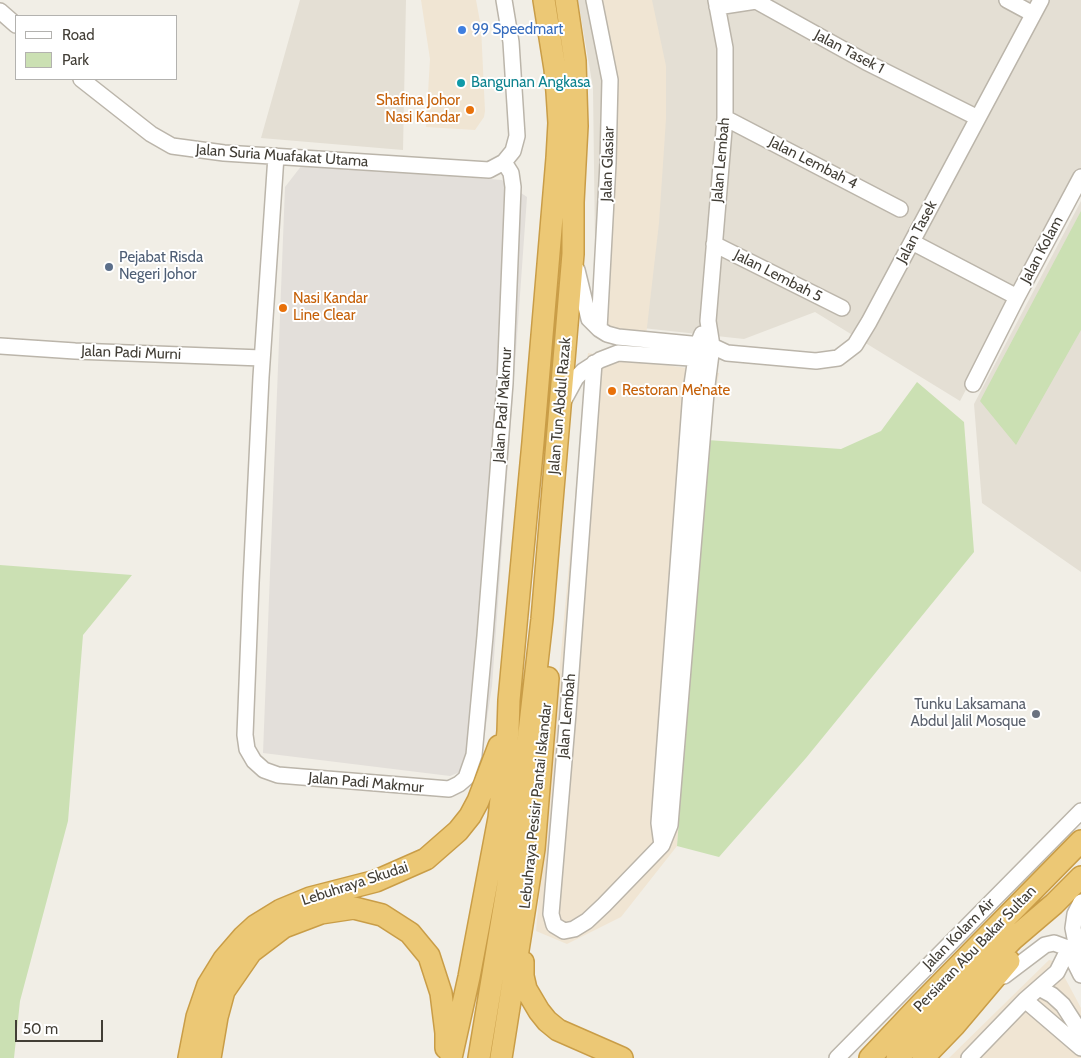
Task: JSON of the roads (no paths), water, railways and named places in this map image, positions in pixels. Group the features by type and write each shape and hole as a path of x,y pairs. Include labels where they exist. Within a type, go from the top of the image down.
{"highway":[{"name":"Jalan Tun Abdul Razak","path":"509,700 534,442 558,140 555,69 544,0"},
{"name":"Jalan Tun Abdul Razak","path":"479,1058 520,812 542,619 546,553 573,254 573,202 577,126 575,61 566,0"},
{"name":"Lebuhraya Pesisir Pantai Iskandar","path":"501,1058 534,849 545,738 552,617 546,553"},
{"name":"Lebuhraya Skudai","path":"189,1058 197,1017 208,985 224,959 242,937 255,926 281,910 310,898 376,881 426,860 458,831 470,816 488,776 502,736 509,700"},
{"path":"451,1058 469,977 499,818 508,732 509,700"},
{"name":"Persiaran Abu Bakar Sultan","path":"870,1058 920,1004 1081,841"},
{"name":"Persiaran Abu Bakar Sultan","path":"898,1058 1013,939 1054,904 1081,877"},
{"path":"923,1058 984,992 1054,904"},
{"path":"210,1058 217,1017 224,991 251,952 284,927 321,913 354,908 382,915 410,934 429,956 441,993 446,1033 445,1058"},
{"path":"522,929 523,976 526,989 539,1012 547,1022 558,1030 622,1058"},
{"path":"853,1058 920,1004"}],"street":[{"path":"504,0 511,42 517,136 513,151 504,162"},
{"name":"Jalan Glasiar","path":"594,0 610,80 608,163 599,329"},
{"name":"Jalan Tasek","path":"559,416 568,389 576,378 594,363 618,353 704,352 816,361 838,358 856,345 1041,0"},
{"name":"Jalan Tasek 1","path":"716,4 756,1 866,62 978,118"},
{"path":"1011,1 1034,14"},
{"name":"Jalan Lembah","path":"594,363 573,646 550,914 554,925 558,929 569,931 587,921 642,868 662,845 658,823 672,721 686,548 691,391 704,352 708,321 725,118 724,48 716,4"},
{"path":"0,11 15,24"},
{"name":"Jalan Suria Muafakat Utama","path":"82,80 151,134 172,146 224,153 489,170 504,162"},
{"name":"Jalan Lembah 4","path":"725,118 900,209"},
{"name":"Jalan Padi Makmur","path":"268,155 262,358 245,735 247,749 254,762 264,770 278,775 449,789 466,778 474,755 486,626 506,383 513,186 511,173 504,162"},
{"name":"Jalan Kolam","path":"973,384 1081,177"},
{"name":"Jalan Kolam","path":"912,242 1017,297"},
{"name":"Jalan Lembah 5","path":"714,244 842,308"},
{"path":"573,254 589,319 599,329"},
{"name":"Jalan Tasek","path":"599,329 607,334 618,337 704,352"},
{"name":"Jalan Padi Murni","path":"0,346 75,351 262,358"},
{"name":"Jalan Kolam Air","path":"837,1058 1081,811"},
{"path":"968,1058 1025,1000 1056,972 1075,938 1075,914 1081,902"},
{"path":"984,992 1045,945 1054,943 1069,949 1081,975"},
{"path":"1039,988 1052,995 1063,1006 1081,1033"},
{"path":"1025,1000 1081,1048"}],"place":[{"name":"99 Speedmart","path":"462,30"},
{"name":"Bangunan Angkasa","path":"461,83"},
{"name":"Shafina Johor Nasi Kandar","path":"470,110"},
{"name":"Pejabat Risda Negeri Johor","path":"109,267"},
{"name":"Nasi Kandar Line Clear","path":"283,308"},
{"name":"Restoran Me’nate","path":"612,391"},
{"name":"Tunku Laksamana Abdul Jalil Mosque","path":"1036,714"}]}
